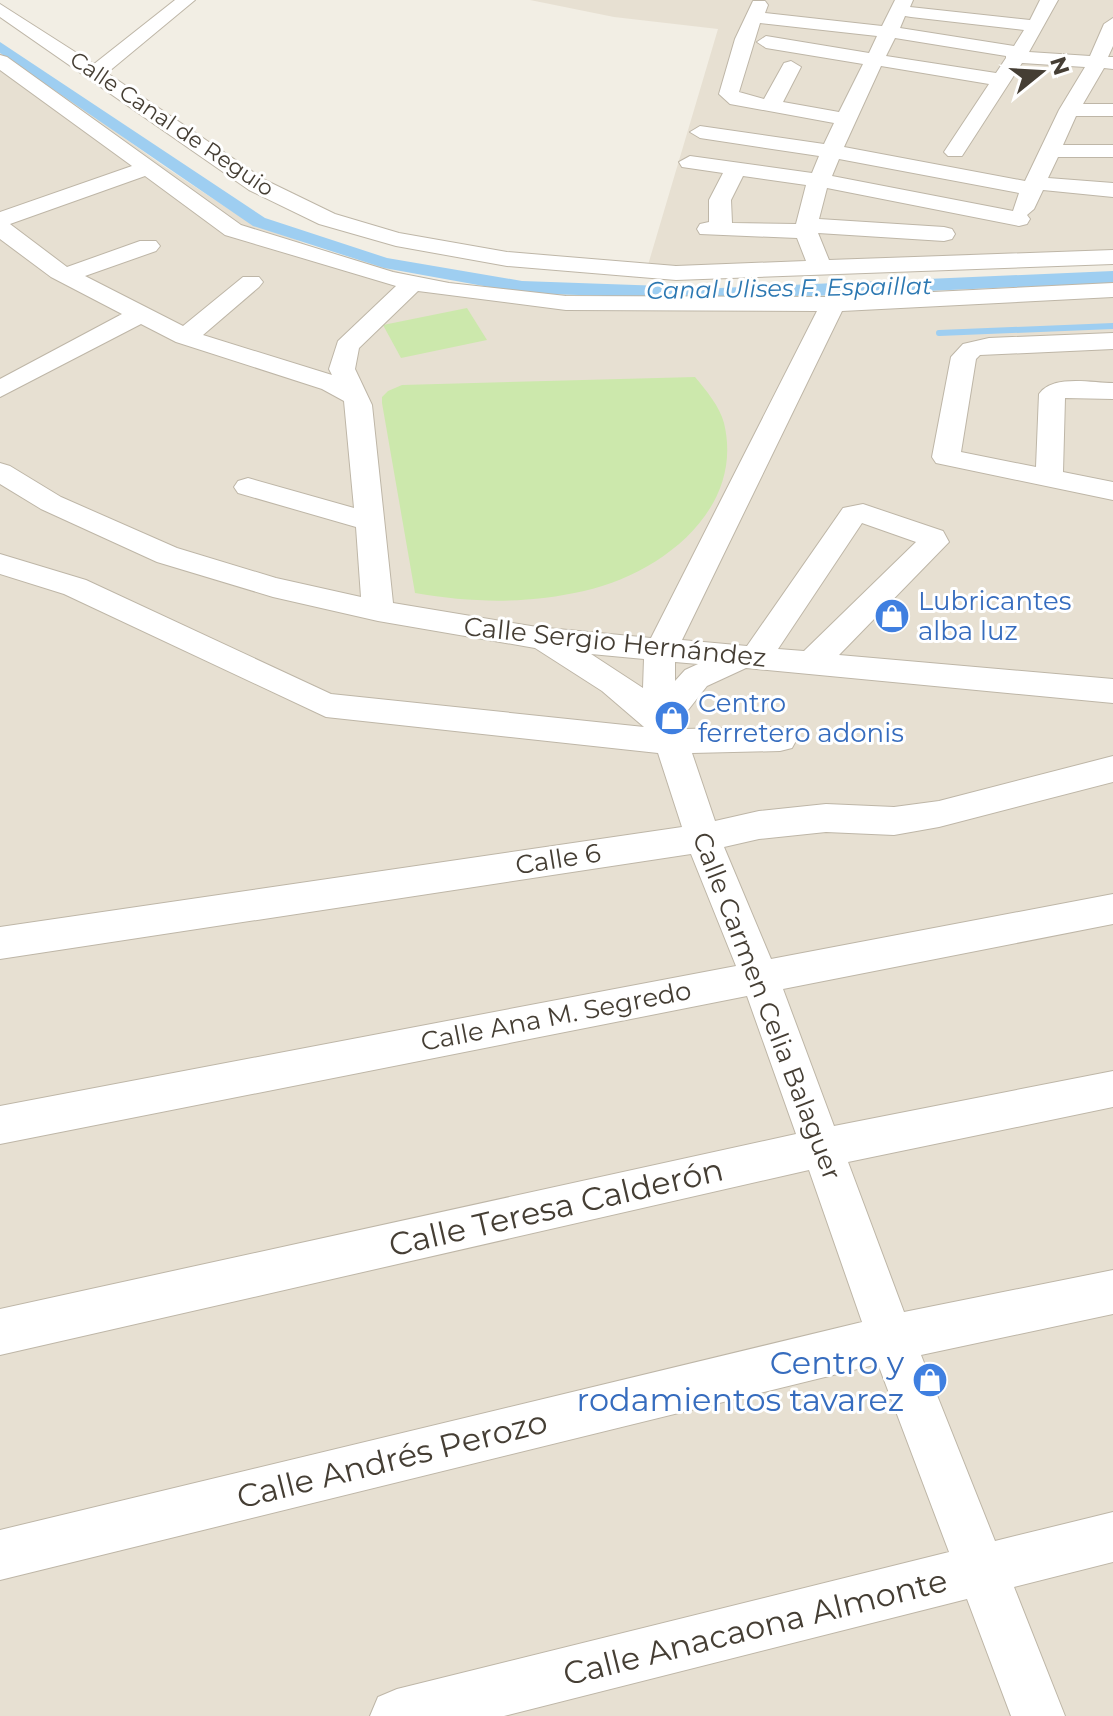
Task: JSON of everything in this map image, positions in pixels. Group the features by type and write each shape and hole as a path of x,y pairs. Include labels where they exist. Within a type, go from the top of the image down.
{"street":[{"path":"95,73 186,0"},
{"path":"955,152 1036,26 1042,2"},
{"path":"872,7 902,5 1036,26"},
{"path":"821,270 807,228 818,180 902,5"},
{"name":"Calle Canal de Reguio","path":"0,9 257,185 360,231 472,255 676,273 1113,257"},
{"path":"846,119 737,100 729,94 744,39 757,9 1016,54 1104,62"},
{"path":"1023,262 1012,240 1019,219 1069,110 1104,62 1112,29"},
{"path":"744,39 1000,80"},
{"name":"Calle Canal de Reguio","path":"0,61 233,230 413,283 566,303 833,304 1113,290"},
{"path":"770,107 791,67"},
{"path":"0,88 26,80"},
{"path":"1069,110 1113,110"},
{"path":"700,132 1034,186 1113,190"},
{"path":"1051,151 1113,151"},
{"path":"690,162 818,180 1019,219"},
{"path":"0,220 148,168"},
{"path":"736,168 720,200 714,230 807,228 944,234"},
{"path":"0,228 66,275 185,337 331,383 353,395"},
{"path":"66,275 148,246"},
{"path":"185,337 251,282"},
{"path":"378,611 359,405 342,369 347,346 413,283"},
{"name":"Calle Carmen Celia Balaguer","path":"833,304 661,650 659,684 668,731 703,838 759,976 891,1338 1038,1716"},
{"path":"0,389 141,314"},
{"path":"1113,341 980,347 970,351 964,357 946,457 1113,491"},
{"path":"1049,478 1052,394 1064,390 1113,391"},
{"name":"Calle Sergio Hernández","path":"0,472 51,503 167,555 273,587 378,611 537,638 1113,691"},
{"path":"248,487 370,522"},
{"path":"668,731 696,678 711,669 751,657 852,515 863,513 933,538 934,542 812,663"},
{"path":"0,564 75,587 326,705 729,738 780,739"},
{"path":"537,638 622,687 668,731"},
{"name":"Calle 6","path":"0,943 703,838 759,825 826,818 894,821 939,814 1113,769"},
{"name":"Calle Ana M. Segredo","path":"0,1125 1113,909"},
{"name":"Calle Teresa Calderón","path":"0,1332 821,1148 1113,1089"},
{"name":"Calle Andrés Perozo","path":"0,1555 891,1338 1113,1292"},
{"name":"Calle Anacaona Almonte","path":"397,1716 1113,1537"}],"shaded area":[{"path":"530,0 1113,0 1113,250 733,267 648,265 718,29 614,17"},
{"path":"0,53 47,82 230,210 310,246 410,275 483,288 625,298 800,296 836,308 1113,297 1113,1716 0,1716"}],"green space":[{"path":"467,308 487,340 401,358 383,325"},
{"path":"695,377 722,417 727,454 722,484 709,510 690,533 667,553 641,570 613,582 563,595 500,601 415,593 382,403 382,397 388,391 402,385"}],"waterway":[{"name":"Canal Ulises F. Espaillat","path":"0,46 259,222 384,263 522,287 720,294 1113,277"},
{"path":"939,333 1113,326"}],"place":[{"name":"Lubricantes alba luz","path":"892,616"},
{"name":"Centro ferretero adonis","path":"672,718"},
{"name":"Centro y rodamientos tavarez","path":"930,1380"}]}
